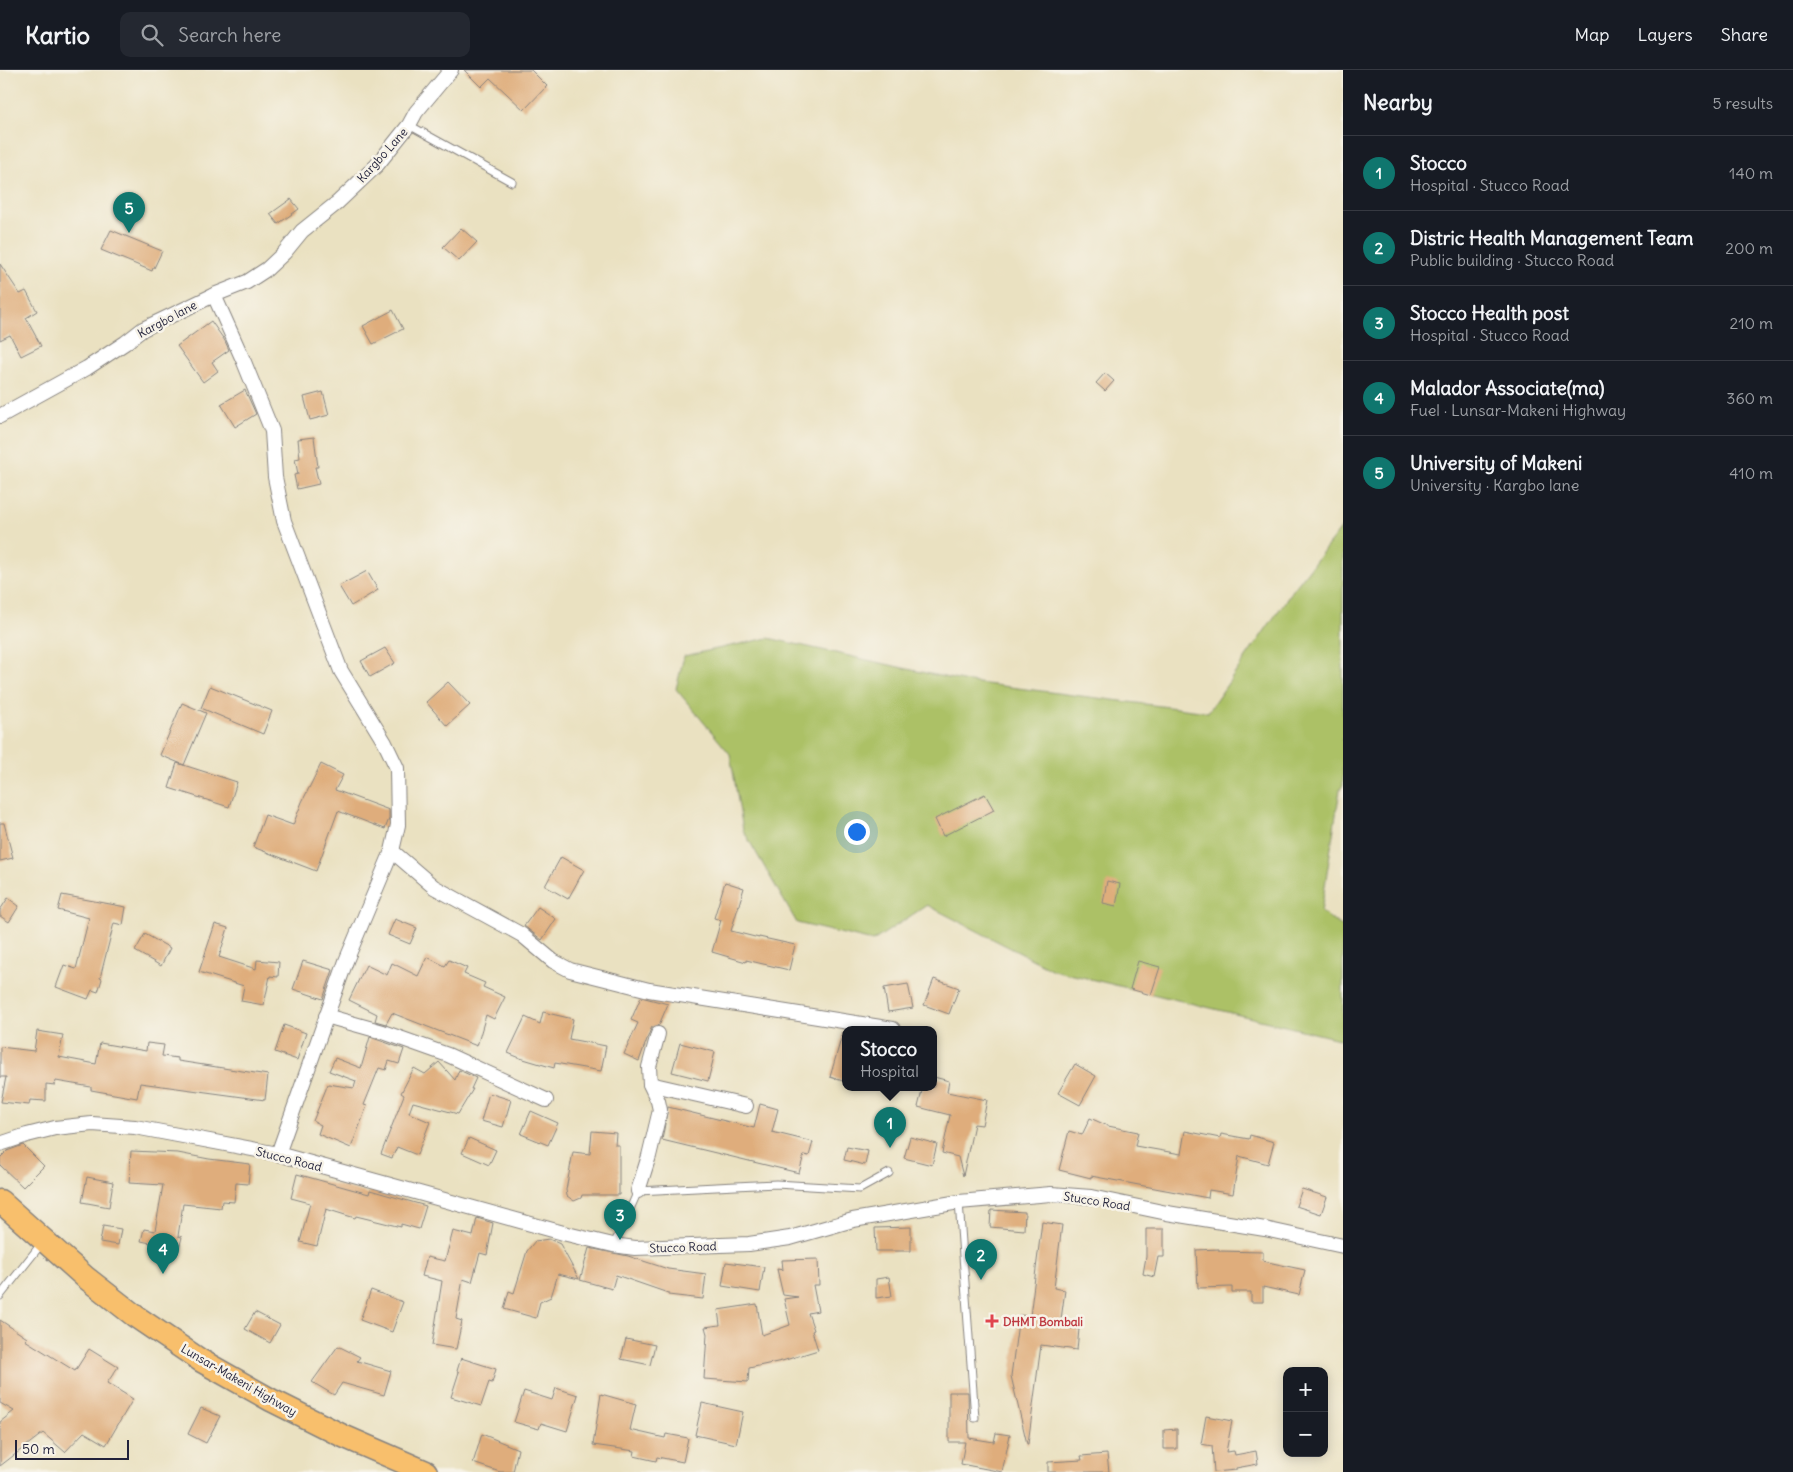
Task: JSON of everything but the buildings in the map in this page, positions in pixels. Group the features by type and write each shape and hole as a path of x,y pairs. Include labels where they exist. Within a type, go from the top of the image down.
{"main road":[{"name":"Lunsar-Makeni Highway","path":"0,1201 85,1277 135,1316 200,1360 271,1400 343,1436 424,1472"}],"street":[{"name":"Kargbo Lane","path":"302,231 337,203 377,165 409,125 416,112 451,70"},
{"name":"Kargbo lane","path":"0,416 87,368 126,343 143,329 214,295 247,282 267,269 284,253 302,231"},
{"path":"214,295 272,431 275,477 284,521 341,672 385,743 397,768 398,825 392,851 346,961 278,1154"},
{"path":"392,851 434,887 522,935 553,962 570,970 649,990 874,1026"},
{"path":"326,1016 383,1032 448,1055 546,1100"},
{"path":"638,1191 660,1110 658,1100 650,1084 649,1067 658,1034"},
{"path":"650,1084 746,1106"},
{"name":"Stucco Road","path":"0,1144 55,1128 92,1124 135,1127 278,1154 613,1246 635,1248 749,1244 790,1238 853,1220 959,1202 1051,1194 1091,1197 1167,1213 1265,1229 1343,1246"}],"lane":[{"path":"409,125 512,182"},
{"path":"613,1246 638,1191 776,1184 860,1189 888,1172"},
{"path":"959,1202 975,1418"},
{"path":"0,1296 44,1241"}],"green space":[{"path":"1343,526 1343,785 1340,789 1321,912 1343,927 1343,1040 1053,970 927,905 873,941 797,923 743,830 730,754 676,689 684,656 768,638 962,681 1208,712 1293,590"}],"place":[{"name":"University of Makeni","path":"129,233"},
{"name":"Stocco","path":"890,1148"},
{"name":"Stocco Health post","path":"620,1240"},
{"name":"Malador Associate(ma)","path":"163,1274"},
{"name":"Distric Health Management Team","path":"981,1280"},
{"name":"DHMT Bombali","path":"992,1321"}]}
